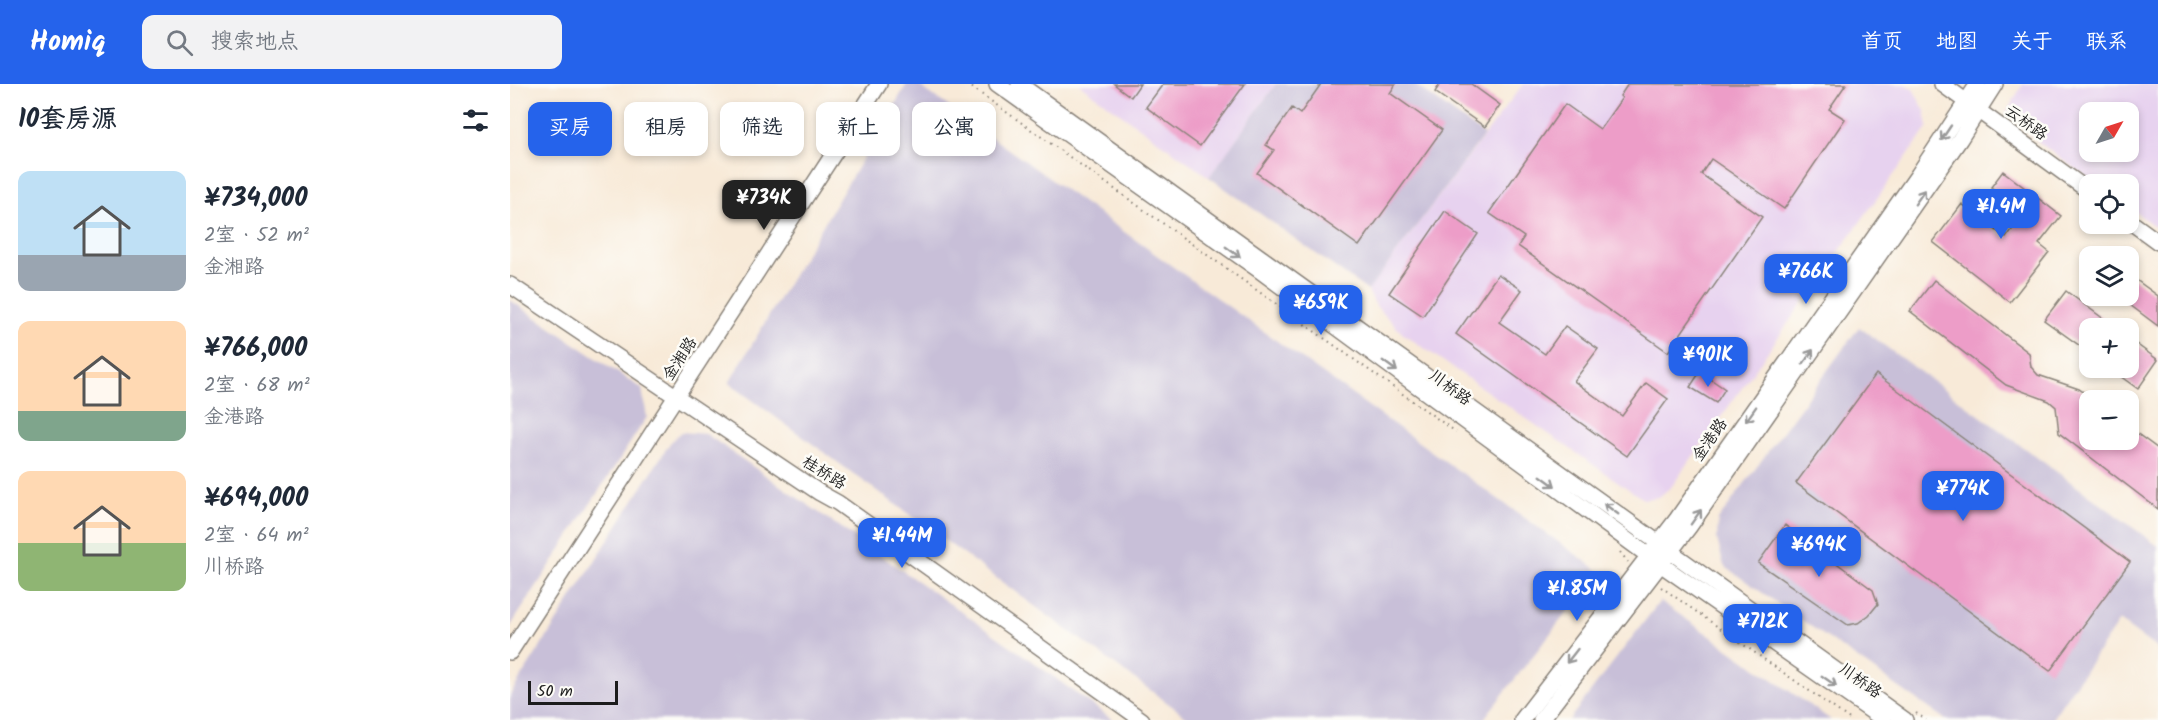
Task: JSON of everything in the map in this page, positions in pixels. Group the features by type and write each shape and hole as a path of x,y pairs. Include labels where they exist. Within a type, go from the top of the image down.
{"street":[{"name":"金湘路","path":"510,652 879,84"},
{"name":"川桥路","path":"997,84 1660,553 1905,720"},
{"name":"川桥路","path":"1019,84 1660,553 1884,720"},
{"name":"云桥路","path":"1942,84 2079,184"},
{"name":"金港路","path":"1973,107 1978,84"},
{"name":"金港路","path":"1540,720 1973,107 1995,84"},
{"path":"2139,228 2158,242"},
{"name":"桂桥路","path":"510,285 838,503 1142,720"},
{"name":"金港路","path":"1522,720 1644,574"}],"path":[{"path":"967,84 1458,434"},
{"path":"1615,546 1629,563 1851,720"}],"shaded area":[{"path":"907,84 917,84 942,102 912,102 912,156 996,156 996,140 1599,571 1483,720 1191,720 729,383 864,156 900,156 900,102 896,102"},
{"path":"1079,84 1276,84 1209,177"},
{"path":"1276,84 1414,84 1484,135 1368,291 1209,177"},
{"path":"1523,84 1905,84 1913,89 1925,111 1928,127 1672,486 1659,497 1643,499 1402,333 1376,306 1368,291"},
{"path":"2023,84 2158,84 2158,229 2139,215 2139,174 2083,174 2041,144 2006,113"},
{"path":"510,300 642,389 647,417 510,627"},
{"path":"1859,327 2158,546 2158,649 2119,621 2051,720 1946,720 1724,566 1717,539 1718,520"},
{"path":"681,432 706,434 1113,720 510,720 510,695 670,443"},
{"path":"1660,601 1831,720 1569,720"}],"building":[{"path":"1114,84 1140,84 1131,97"},
{"path":"1163,84 1245,84 1200,146 1146,107"},
{"path":"1321,84 1396,84 1390,93 1442,130 1359,246 1257,173 1274,150 1266,145 1292,108 1300,114"},
{"path":"1440,84 1471,84 1500,105 1485,127 1435,92"},
{"path":"1628,84 1846,84 1829,109 1845,119 1784,209 1711,159 1701,174 1762,217 1668,352 1518,246 1524,237 1489,213 1565,104 1600,129 1622,98 1620,96"},
{"path":"2003,171 2061,216 2039,244 2049,252 2010,302 1933,242 1962,204 2006,238 2025,213 1991,187"},
{"path":"1445,211 1478,234 1423,316 1389,293"},
{"path":"1498,274 1522,290 1499,322 1545,354 1565,326 1598,349 1574,381 1622,416 1646,383 1668,399 1627,456 1456,334"},
{"path":"1934,280 2029,353 2031,367 2038,375 2080,390 2079,448 2059,433 2056,407 2049,401 2006,385 1910,311"},
{"path":"2139,282 2158,296 2158,326 2131,306 2139,306"},
{"path":"2066,291 2079,301 2079,306 2086,306 2102,318 2079,318 2079,345 2044,320"},
{"path":"2139,346 2158,360 2138,389 2123,378 2139,378"},
{"path":"1700,372 1725,389 1716,403 1690,387"},
{"path":"1876,374 2130,562 2050,671 1796,483"},
{"path":"2139,435 2158,449 2158,509 2081,450 2139,450"},
{"path":"1785,525 1873,590 1878,604 1869,615 1858,623 1848,625 1758,563"}]}
